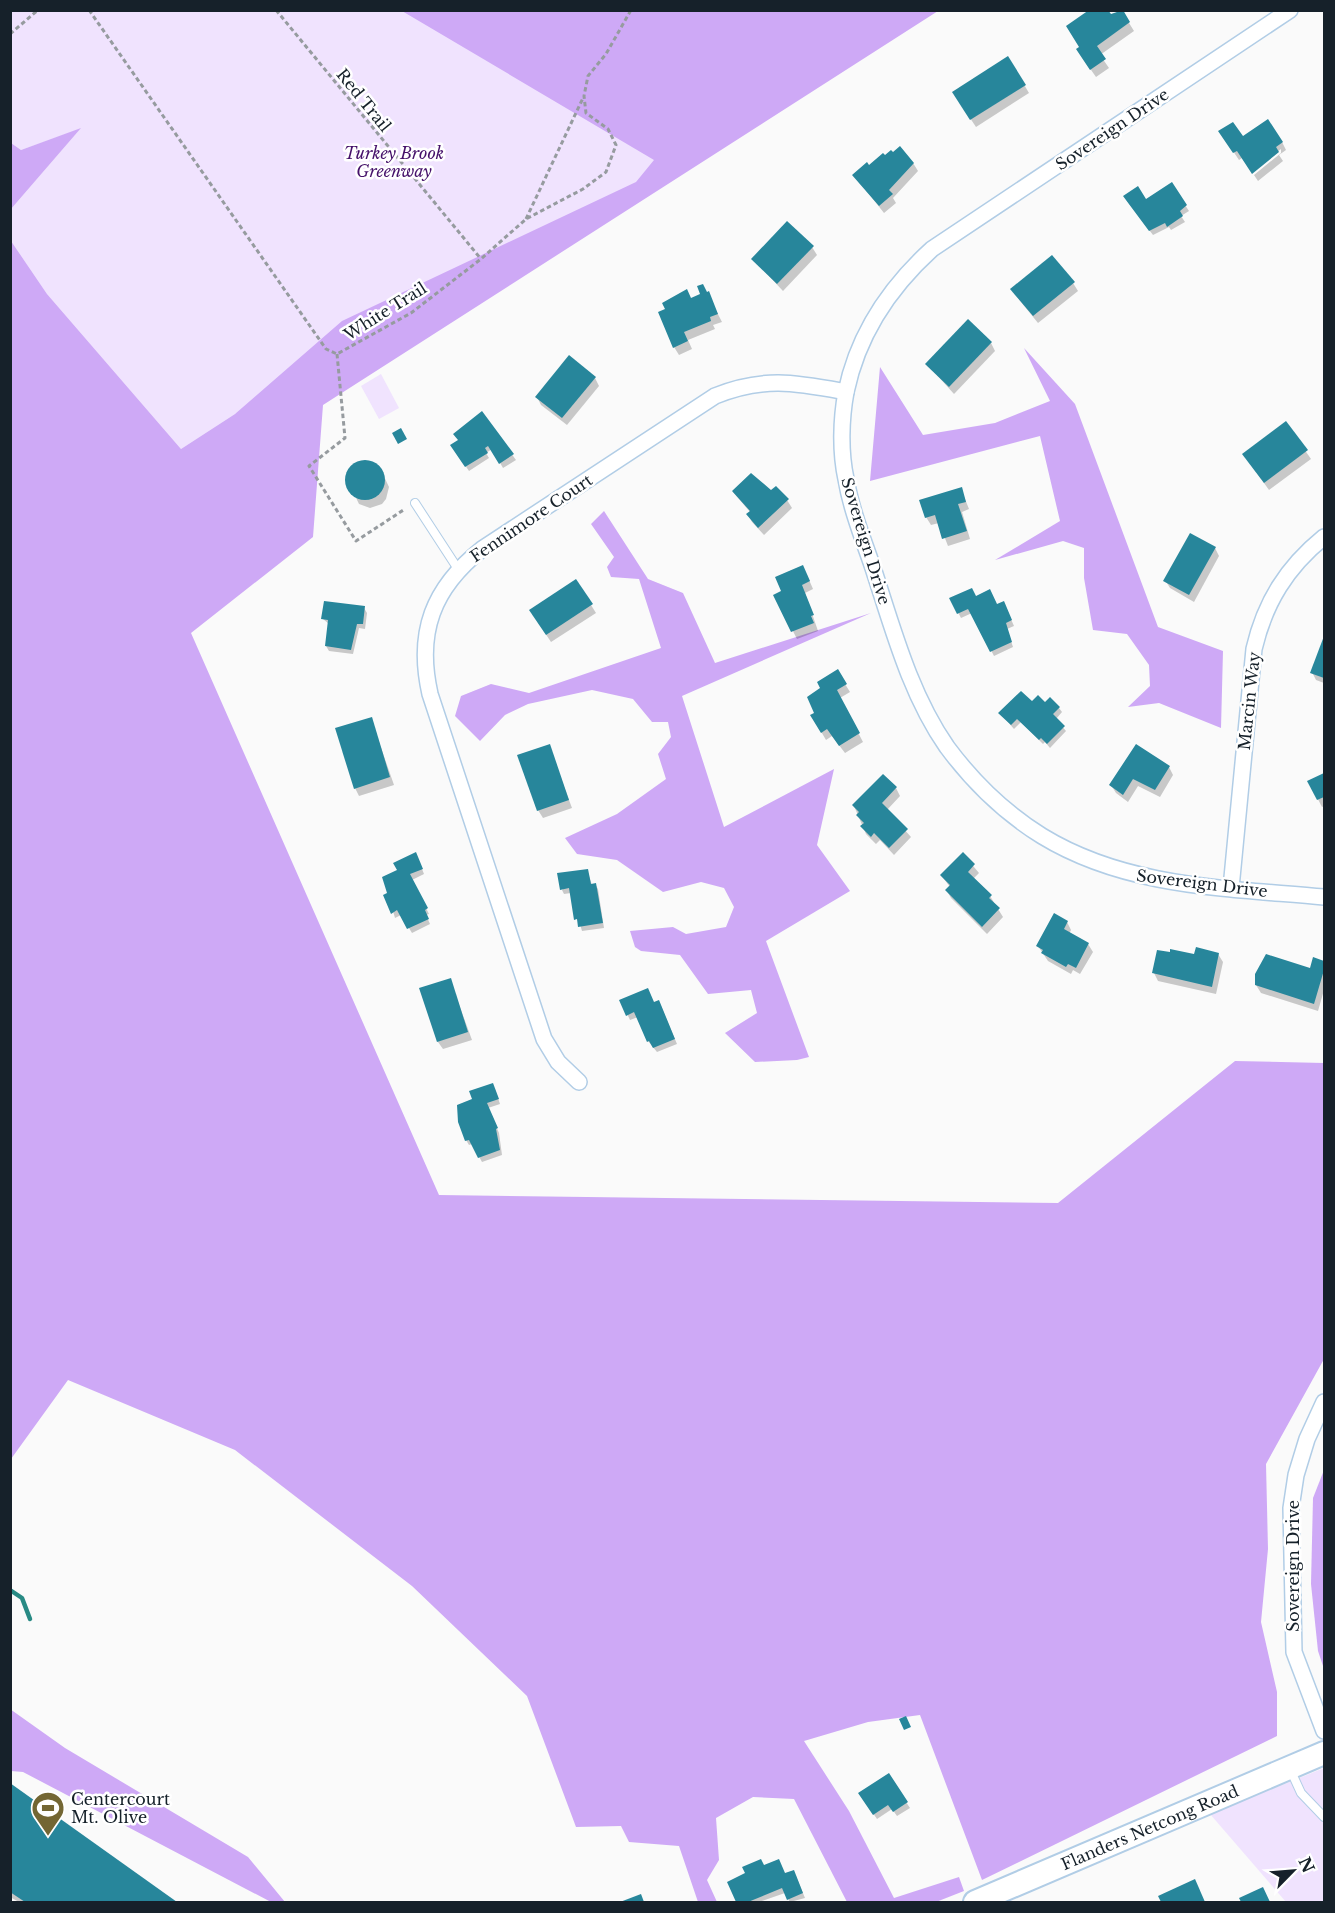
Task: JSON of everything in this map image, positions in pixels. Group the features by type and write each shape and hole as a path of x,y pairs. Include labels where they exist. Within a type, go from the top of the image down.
{"street":[{"name":"Sovereign Drive","path":"1290,10 932,249 898,282 875,315 856,355 846,392 844,458 846,479 855,513 917,694 961,765 990,796 1023,824 1082,856 1136,875 1231,888 1324,897"},
{"name":"Fennimore Court","path":"579,1082 558,1062 544,1040 429,687 424,653 428,623 442,593 458,569 483,549 715,396 747,385 777,382 846,392"},
{"name":"Marcin Way","path":"1231,888 1254,648 1258,630 1281,582 1302,556 1324,537"},
{"name":"Sovereign Drive","path":"1324,1402 1306,1439 1296,1475 1291,1508 1294,1652 1324,1731"},
{"name":"Flanders Netcong Road","path":"975,1902 1324,1753"}],"lane":[{"path":"415,503 458,569"},
{"path":"1289,1768 1301,1793 1324,1818"}],"path":[{"path":"10,34 38,10"},
{"name":"White Trail","path":"89,10 326,349 337,354 411,313 481,259 526,219 583,189 606,172 614,157 616,145 608,129 586,113 584,96"},
{"name":"Red Trail","path":"276,10 481,259"},
{"path":"526,219 584,96 588,76 606,54 631,10"},
{"path":"337,354 345,438 309,466 356,542 415,503"}],"green space":[{"name":"Turkey Brook Greenway","path":"10,11 909,11 351,372 235,414 181,449 47,294 11,241 11,209 80,129 21,150 11,143"},
{"path":"381,374 399,408 379,419 361,386"},
{"path":"1324,1768 1324,1902 1286,1902 1210,1814"}],"shaded area":[{"path":"402,11 938,11 323,405 313,537 191,633 439,1195 1058,1203 1235,1061 1324,1063 1324,1359 1266,1464 1268,1549 1261,1622 1277,1692 1277,1736 982,1880 920,1715 868,1722 804,1741 849,1811 894,1898 959,1877 964,1891 936,1902 847,1902 794,1799 753,1797 716,1818 719,1860 707,1880 717,1902 698,1902 679,1846 629,1842 621,1826 576,1827 527,1696 412,1586 235,1450 68,1380 11,1459 11,241 47,294 181,449 235,414 342,321 636,182 654,160"},
{"path":"81,128 11,209 11,143 21,150"},
{"path":"1024,348 1075,404 1158,627 1223,651 1221,728 1159,703 1128,707 1150,686 1149,665 1127,634 1093,630 1084,578 1084,548 1063,541 995,560 1060,521 1040,436 870,481 880,367 923,435 995,423 1050,401"},
{"path":"604,511 648,579 683,593 715,663 871,613 682,696 724,827 834,769 817,845 850,891 766,941 809,1057 797,1060 755,1062 725,1033 757,1013 751,990 708,994 680,955 641,951 635,947 630,931 673,927 686,934 726,927 734,907 724,888 701,882 663,892 617,860 577,854 565,838 617,814 666,779 658,754 671,737 668,722 652,722 633,699 592,690 528,704 505,715 480,741 455,716 461,696 491,684 529,693 661,648 639,579 611,577 607,567 614,557 591,524"},
{"path":"1324,1470 1324,1669 1318,1651 1311,1584 1313,1498"},
{"path":"10,1709 65,1748 248,1857 285,1902 271,1902 23,1772 11,1771"}],"building":[{"path":"1089,10 1108,10 1111,14 1123,10 1130,22 1097,46 1106,59 1090,70 1076,49 1079,47 1066,26"},
{"path":"1008,56 1026,85 970,120 952,92"},
{"path":"1268,119 1283,142 1276,147 1279,152 1252,174 1237,151 1233,153 1218,131 1233,122 1243,136"},
{"path":"900,146 914,163 889,190 893,194 879,206 852,175 867,162 869,165 883,153 885,155 891,150 893,152"},
{"path":"1172,182 1187,205 1180,211 1183,216 1167,227 1165,223 1149,231 1123,196 1138,186 1146,199"},
{"path":"787,221 814,246 777,284 751,259"},
{"path":"1052,255 1075,282 1033,316 1010,289"},
{"path":"703,284 707,292 709,291 718,314 710,317 711,321 684,332 688,341 673,348 658,312 665,309 662,303 687,289 691,298 700,294 697,286"},
{"path":"968,319 992,342 949,387 925,364"},
{"path":"569,355 596,377 562,418 535,397"},
{"path":"482,411 514,454 499,464 488,446 485,448 488,453 465,467 450,445 458,440 453,434"},
{"path":"1286,421 1308,450 1264,483 1242,454"},
{"path":"401,428 407,439 398,444 392,433"},
{"path":"365,460 373,461 379,466 384,472 384,488 379,494 373,499 365,500 357,499 351,494 346,488 345,480 346,472 351,466 357,461"},
{"path":"751,473 771,490 776,486 789,499 758,528 746,514 750,511 732,491"},
{"path":"962,487 966,502 958,504 967,531 942,539 935,515 925,518 919,500"},
{"path":"1190,533 1216,547 1189,595 1163,581"},
{"path":"803,565 810,581 802,585 814,615 811,616 814,623 791,632 773,595 781,591 775,577"},
{"path":"576,579 593,604 546,635 529,610"},
{"path":"972,588 976,596 990,589 997,604 1004,601 1012,620 1006,623 1012,642 990,652 968,609 957,614 949,598"},
{"path":"324,601 365,606 363,624 357,624 351,650 325,646 328,620 321,619"},
{"path":"1324,636 1324,678 1310,673"},
{"path":"838,669 847,684 837,690 860,733 839,746 827,729 821,733 810,715 814,713 807,697 820,688 817,682"},
{"path":"1021,691 1032,701 1038,695 1045,702 1050,697 1060,707 1053,714 1065,726 1047,744 1041,738 1039,740 1017,719 1011,725 998,713"},
{"path":"372,717 390,777 354,789 335,728"},
{"path":"550,744 569,800 537,811 517,755"},
{"path":"1136,744 1170,766 1155,790 1133,779 1123,795 1109,785"},
{"path":"1324,773 1324,797 1317,800 1307,781"},
{"path":"883,774 897,787 882,803 908,829 889,848 874,833 871,837 860,826 864,823 856,815 859,812 852,805"},
{"path":"416,852 423,869 410,874 428,908 425,910 429,919 407,929 397,910 391,914 383,895 387,893 382,877 397,870 393,863"},
{"path":"963,852 975,864 968,872 992,895 989,898 1000,908 982,927 945,890 950,885 940,875"},
{"path":"588,869 591,884 596,883 603,923 578,927 577,919 574,920 569,888 560,890 557,873"},
{"path":"1054,913 1068,921 1064,929 1089,943 1076,968 1068,964 1066,967 1041,953 1043,950 1036,946"},
{"path":"1196,947 1219,953 1212,987 1152,973 1157,950 1170,952 1170,949 1194,954"},
{"path":"1266,954 1310,968 1313,957 1324,961 1324,970 1314,1004 1255,985 1255,974"},
{"path":"451,978 468,1032 437,1042 419,988"},
{"path":"648,988 654,1002 659,1000 675,1039 653,1048 649,1041 647,1042 634,1012 626,1016 619,1000"},
{"path":"493,1083 499,1099 487,1103 498,1128 496,1129 500,1150 478,1158 469,1140 465,1141 458,1122 457,1105 472,1099 469,1091"},
{"path":"906,1716 911,1727 904,1730 899,1719"},
{"path":"889,1773 908,1802 893,1812 888,1805 873,1815 858,1793"},
{"name":"Centercourt Mt. Olive","path":"10,1783 177,1902 25,1902 10,1892"},
{"path":"761,1859 764,1865 779,1859 785,1873 794,1870 803,1893 787,1900 782,1888 748,1902 736,1902 727,1882 745,1873 742,1867"},
{"path":"1195,1879 1205,1902 1161,1902 1158,1896"},
{"path":"1263,1887 1270,1902 1241,1902 1239,1898"},
{"path":"641,1894 644,1902 620,1902"}],"waterway":[{"path":"10,1590 22,1598 30,1619"}],"place":[{"name":"Centercourt Mt. Olive","path":"48,1837"}]}
